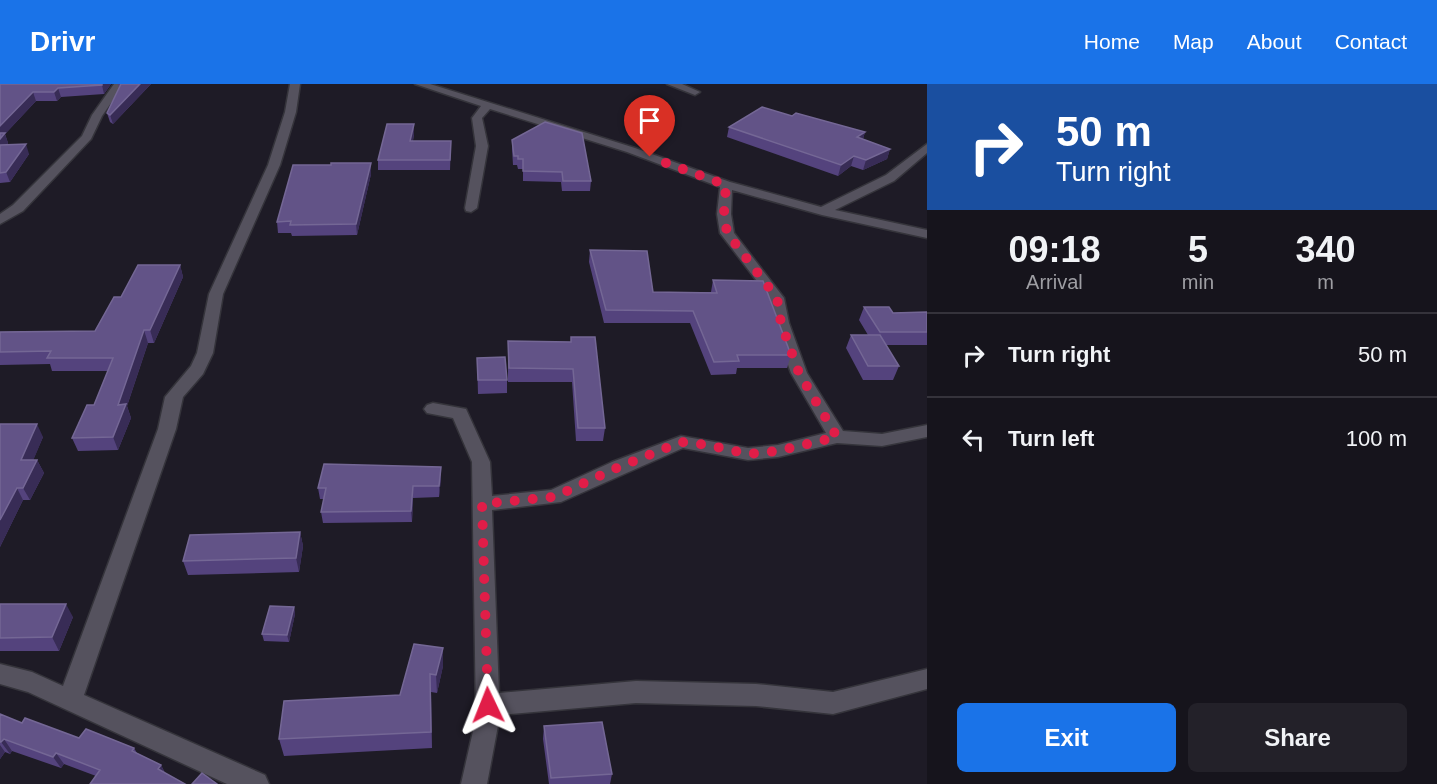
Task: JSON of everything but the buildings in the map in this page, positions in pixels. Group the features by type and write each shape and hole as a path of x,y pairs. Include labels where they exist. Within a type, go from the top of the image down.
{"street":[{"path":"0,220 18,208 87,137 97,115 119,84"},
{"path":"70,700 167,429 174,395 201,364 210,340 214,297 257,208 280,148 292,114 295,84"},
{"path":"420,84 631,150 726,185 822,212 927,234"},
{"path":"672,84 695,92"},
{"path":"471,208 482,146 477,118 487,106"},
{"path":"822,212 890,178 927,147"},
{"path":"726,185 724,213 727,233 777,298 781,323 799,373 837,437"},
{"path":"433,409 460,413 481,462 488,718 474,784"},
{"path":"482,504 554,497 681,442 708,445 748,454 778,451 837,437 882,440 927,430"},
{"path":"0,674 32,683 256,784"},
{"path":"488,705 636,693 756,695 833,703 927,679"}],"route":[{"path":"488,705 482,504 554,497 681,442 708,445 748,454 778,451 837,437 799,373 781,323 777,298 727,233 724,213 726,185 650,157"}]}
